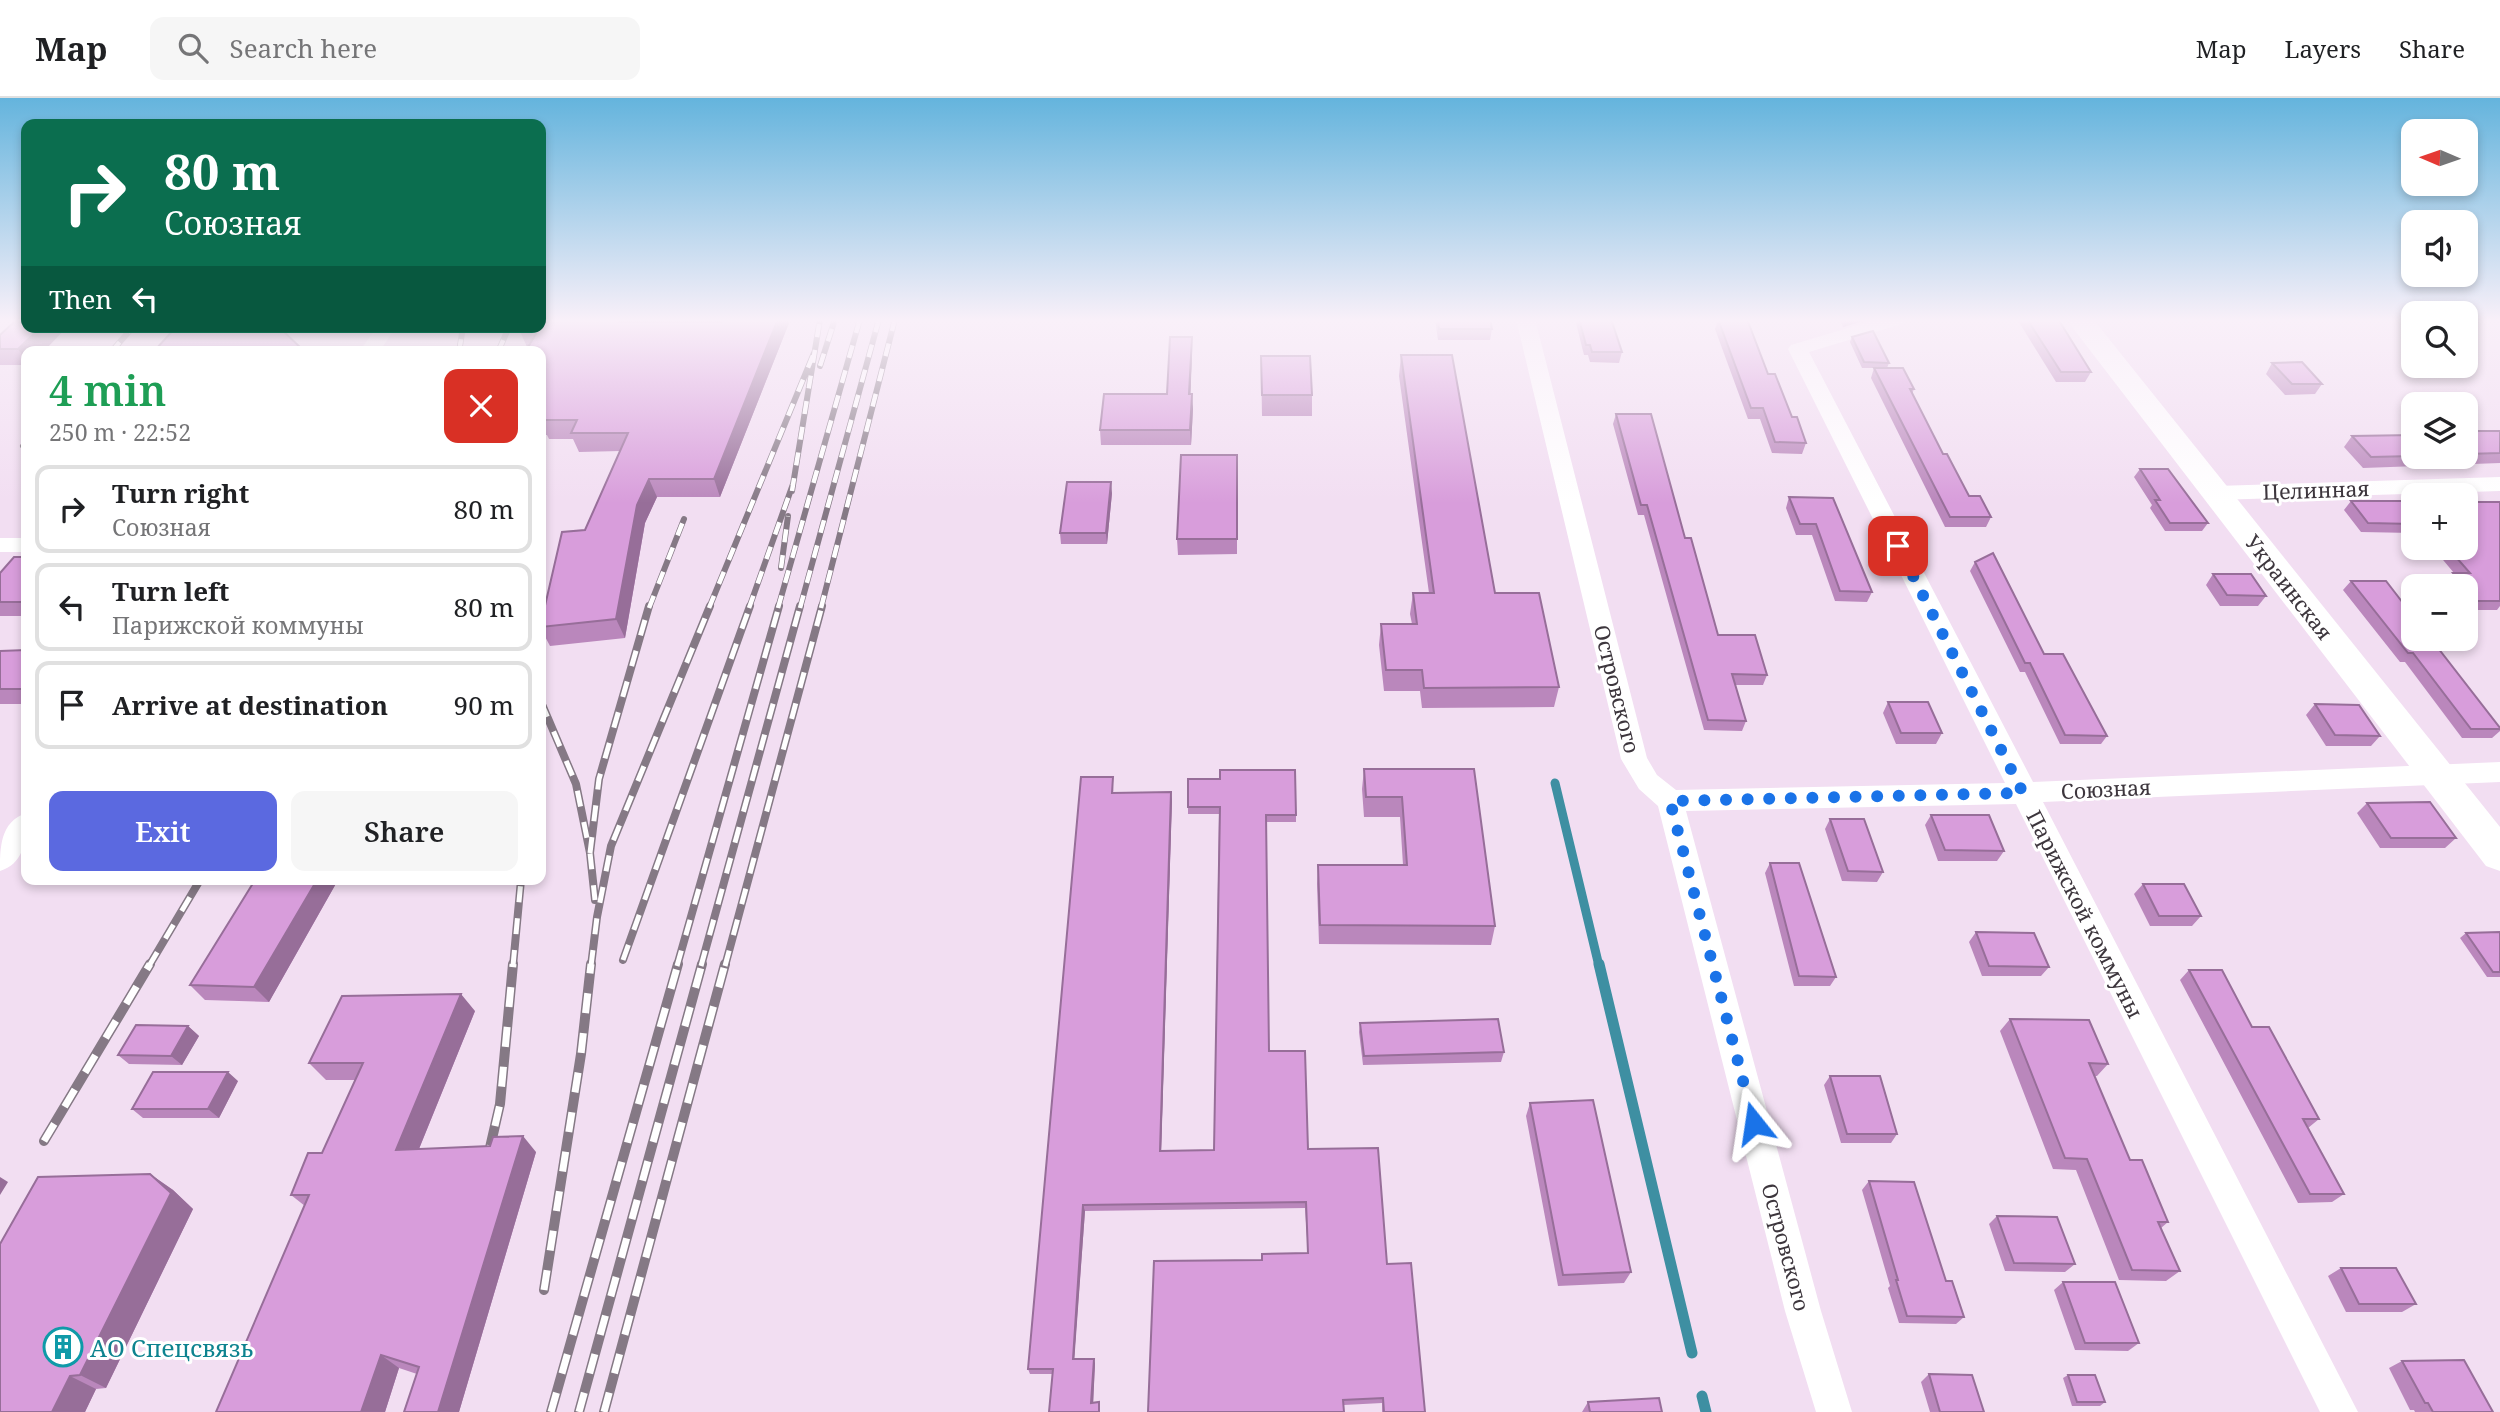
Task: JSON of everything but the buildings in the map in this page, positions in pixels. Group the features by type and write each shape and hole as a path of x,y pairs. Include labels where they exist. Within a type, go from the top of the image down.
{"street":[{"name":"Островского","path":"1540,380 1634,758 1648,782 1670,801 1803,1311 1834,1412"},
{"name":"Парижской коммуны","path":"1814,380 2340,1412"},
{"name":"Украинская","path":"2127,380 2500,855"},
{"name":"Целинная","path":"2216,493 2500,484"},
{"path":"0,545 21,545"},
{"name":"Союзная","path":"1670,801 2023,793 2500,772"},
{"path":"0,860 21,831"}],"waterway":[{"path":"1555,783 1599,966"},
{"path":"1599,964 1692,1353"},
{"path":"1702,1396 1706,1412"}],"railway":[{"path":"709,608 803,380"},
{"path":"792,491 810,380"},
{"path":"778,608 843,380"},
{"path":"800,608 862,380"},
{"path":"821,608 879,380"},
{"path":"749,608 793,484"},
{"path":"781,568 788,516"},
{"path":"649,608 684,519"},
{"path":"590,853 599,779 649,606"},
{"path":"591,966 597,917 611,846 710,606"},
{"path":"623,960 750,606"},
{"path":"677,966 779,606"},
{"path":"701,966 800,606"},
{"path":"725,966 822,606"},
{"path":"546,714 576,784 590,853"},
{"path":"590,853 595,900"},
{"path":"149,966 197,885"},
{"path":"513,966 521,885"},
{"path":"44,1141 150,964"},
{"path":"486,1165 500,1104 513,964"},
{"path":"544,1290 581,1054 591,964"},
{"path":"551,1412 678,964"},
{"path":"579,1412 702,964"},
{"path":"604,1412 725,964"}],"place":[{"name":"АО Спецсвязь","path":"63,1347"}],"route":[{"path":"1754,1123 1670,801 2023,793 1898,546"}]}
